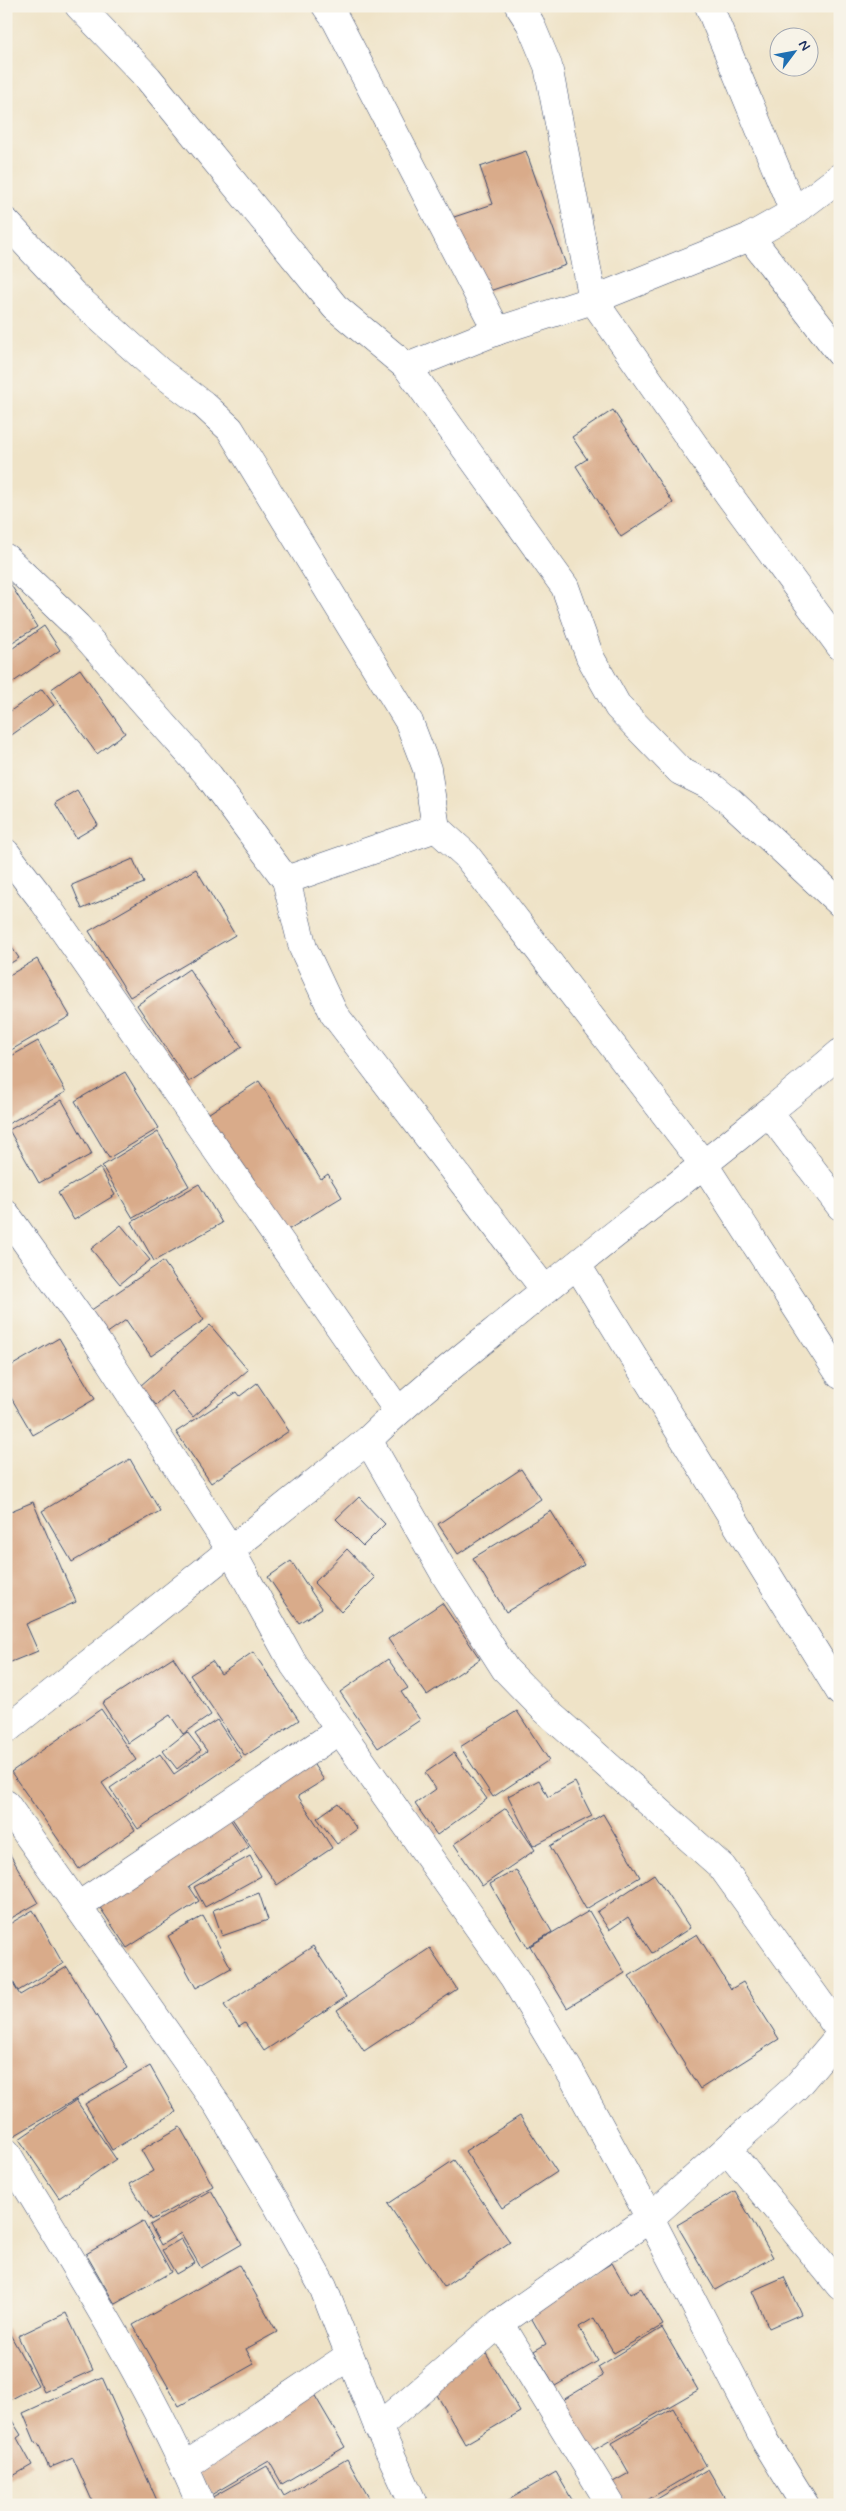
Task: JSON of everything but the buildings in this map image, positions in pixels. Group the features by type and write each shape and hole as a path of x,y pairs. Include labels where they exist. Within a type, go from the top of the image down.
{"street":[{"path":"79,6 148,78 335,307 407,367 565,588 590,657 618,707 680,771 712,787 732,803 840,903"},
{"path":"326,6 336,20 497,332"},
{"path":"519,6 530,24 548,66 593,300 729,495 840,646"},
{"path":"709,6 794,212"},
{"path":"407,367 497,332 593,300 750,237 794,212 840,177"},
{"path":"6,222 73,294 230,429 265,490 409,722 428,769 436,828 466,855 705,1166 840,1375"},
{"path":"750,237 840,354"},
{"path":"6,558 77,626 202,768 286,880 303,948 334,1014 544,1290"},
{"path":"286,880 436,828"},
{"path":"6,853 44,902 398,1411"},
{"path":"6,1730 368,1440 398,1411 544,1290 705,1166 840,1053"},
{"path":"769,1113 840,1206"},
{"path":"6,1214 97,1342 230,1549 294,1665 514,1978 573,2078 650,2218 766,2442 805,2505"},
{"path":"577,1265 840,1692"},
{"path":"368,1440 448,1578 505,1669 544,1709 722,1867 840,2033 796,2087 650,2218 500,2323 378,2427"},
{"path":"78,1906 340,1730"},
{"path":"6,1804 218,2106 323,2287 378,2427 414,2505"},
{"path":"728,2150 840,2286"},
{"path":"6,2152 134,2368 185,2466 201,2505"},
{"path":"500,2323 612,2505"},
{"path":"185,2466 349,2356"}]}
